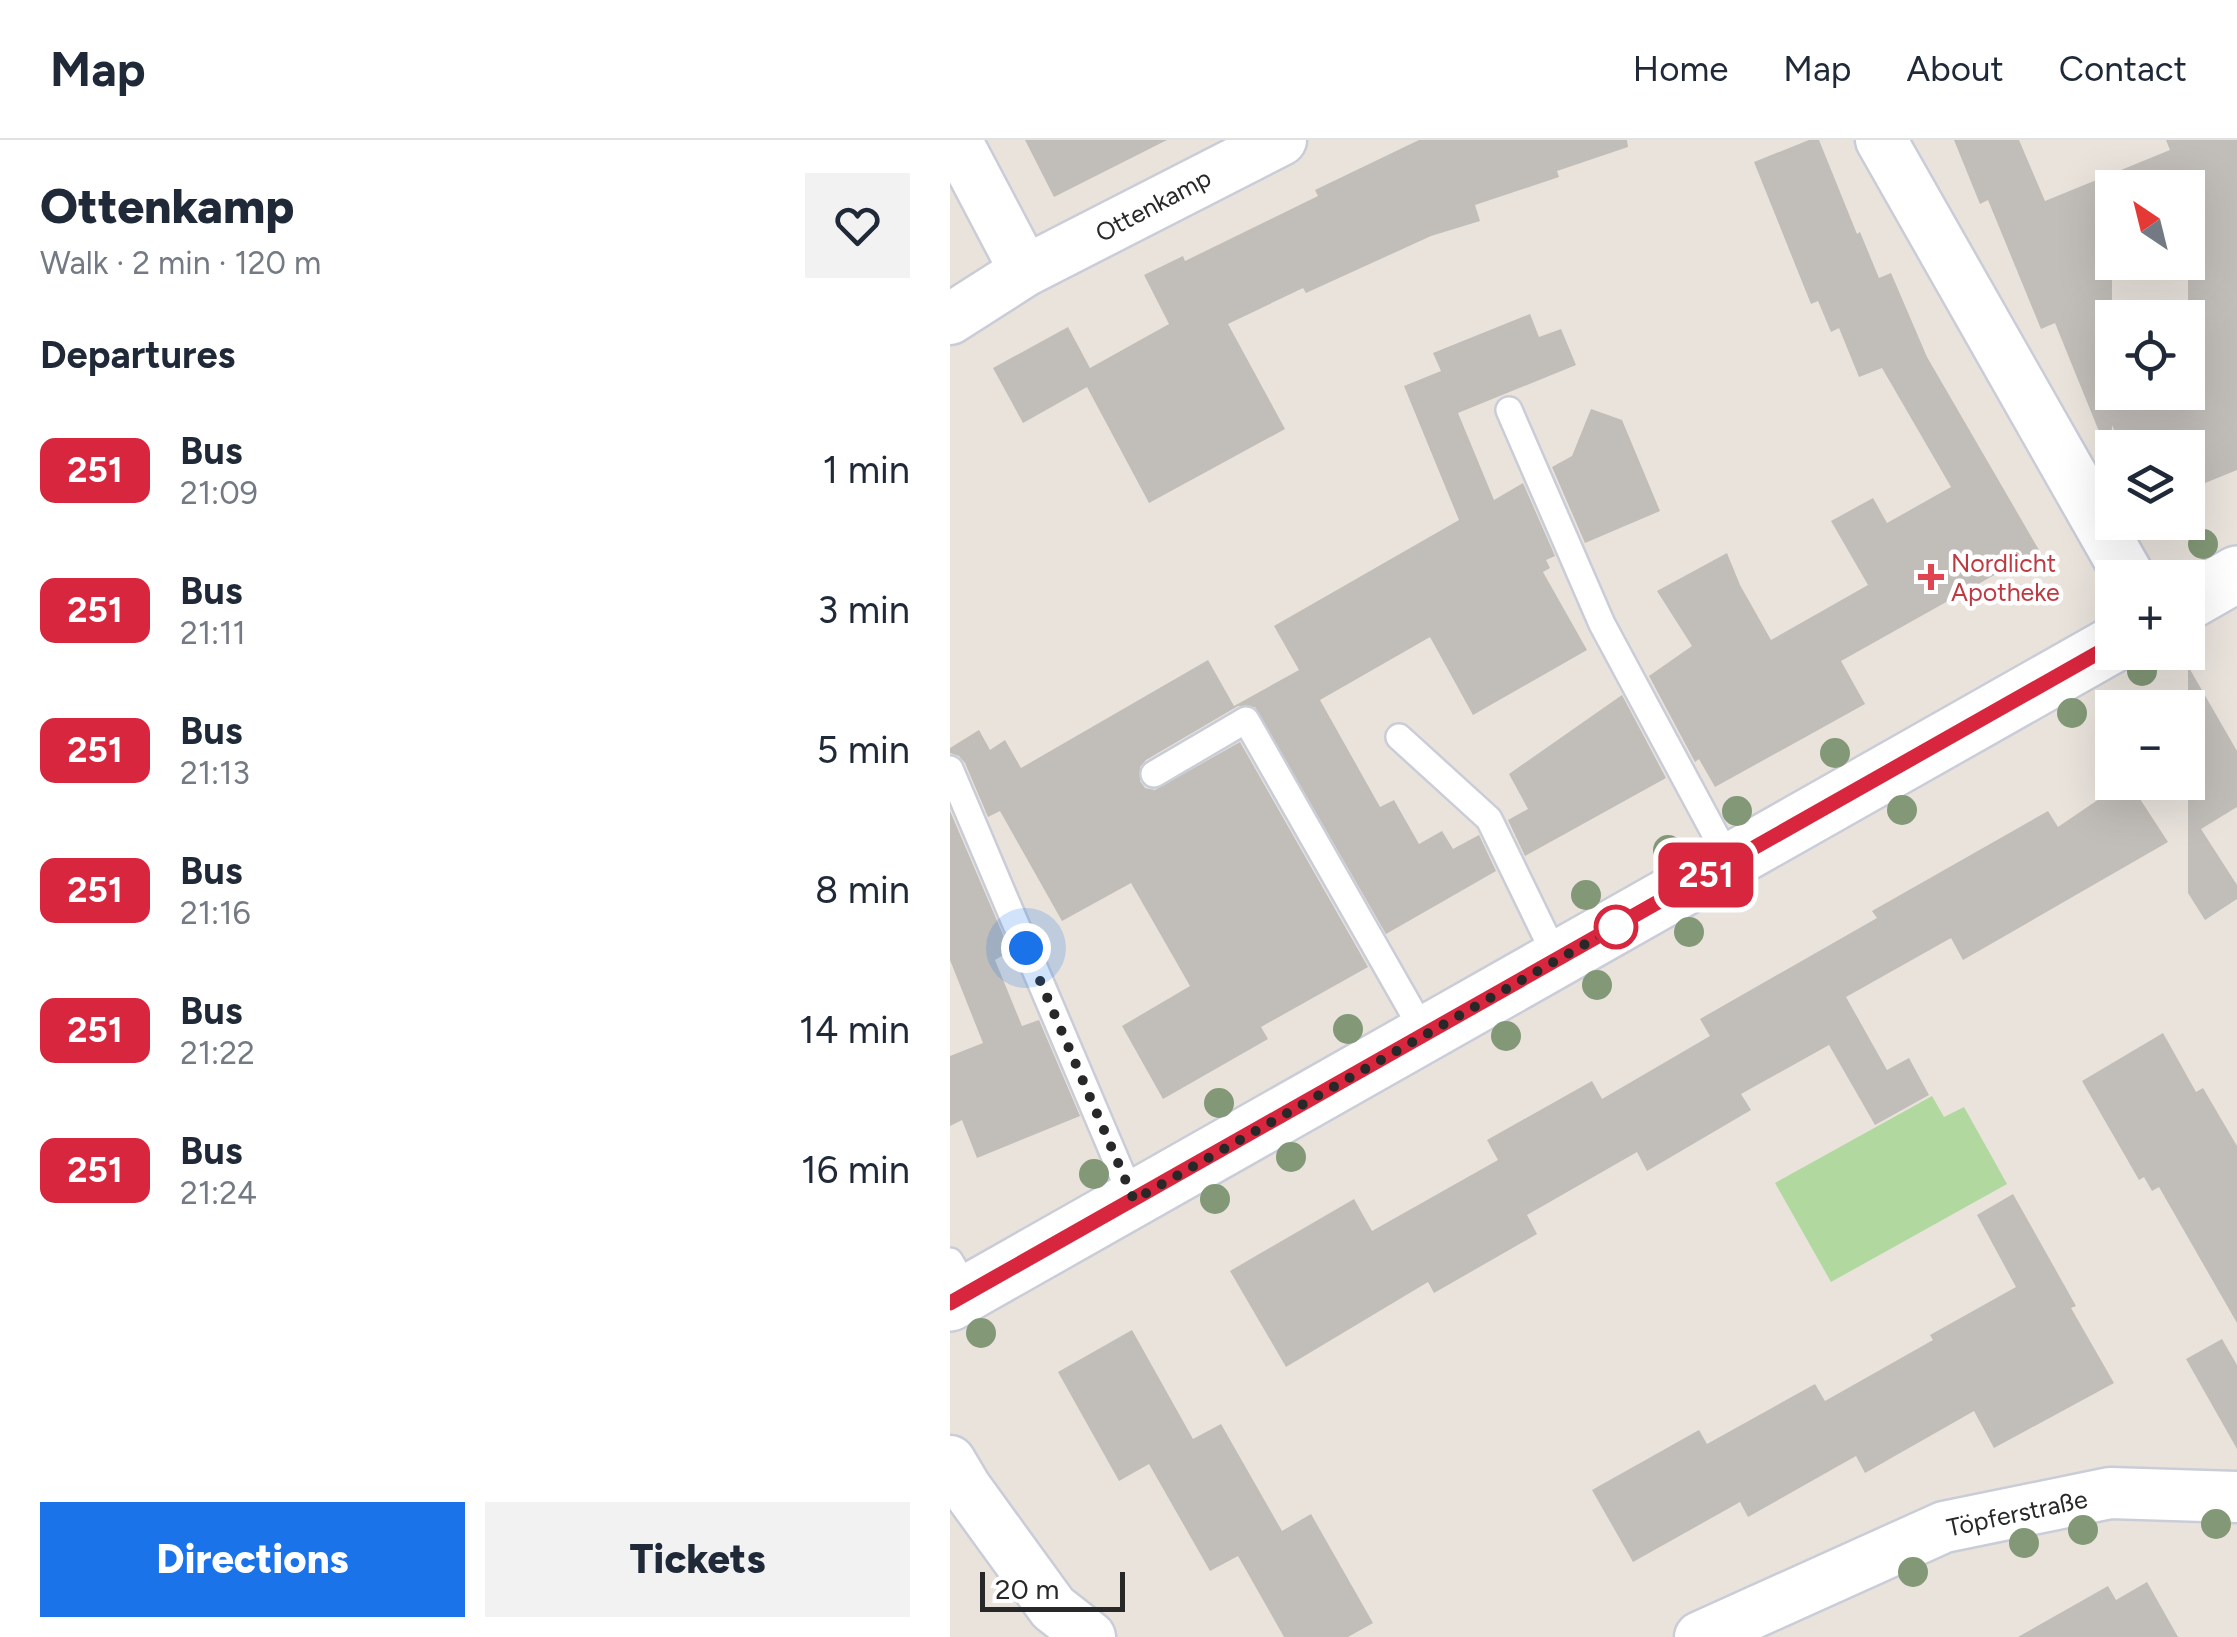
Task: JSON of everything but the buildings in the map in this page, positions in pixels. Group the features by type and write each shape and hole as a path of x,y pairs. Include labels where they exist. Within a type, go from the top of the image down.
{"street":[{"path":"956,140 1026,271"},
{"name":"Ottenkamp","path":"950,318 1026,271 1280,140"},
{"path":"1881,140 2120,560"},
{"path":"2205,592 2237,574"},
{"path":"956,1286 1134,1200 2095,654"},
{"path":"950,1461 1053,1608 1090,1637"},
{"name":"Töpferstraße","path":"1700,1637 1944,1527 2110,1493 2237,1497"}],"lane":[{"path":"1509,410 1602,624 1730,862"},
{"path":"1154,774 1246,720 1426,1034"},
{"path":"1399,736 1489,820 1557,959"},
{"path":"950,769 1134,1200"}],"green space":[{"path":"1932,1096 1944,1117 1964,1107 2007,1184 1831,1282 1775,1183"}],"bus line":[{"name":"251","path":"950,1303 2095,655"}],"place":[{"name":"Nordlicht Apotheke","path":"1931,577"}],"route":[{"path":"1026,948 1134,1200 1626,921 1616,927"}]}
